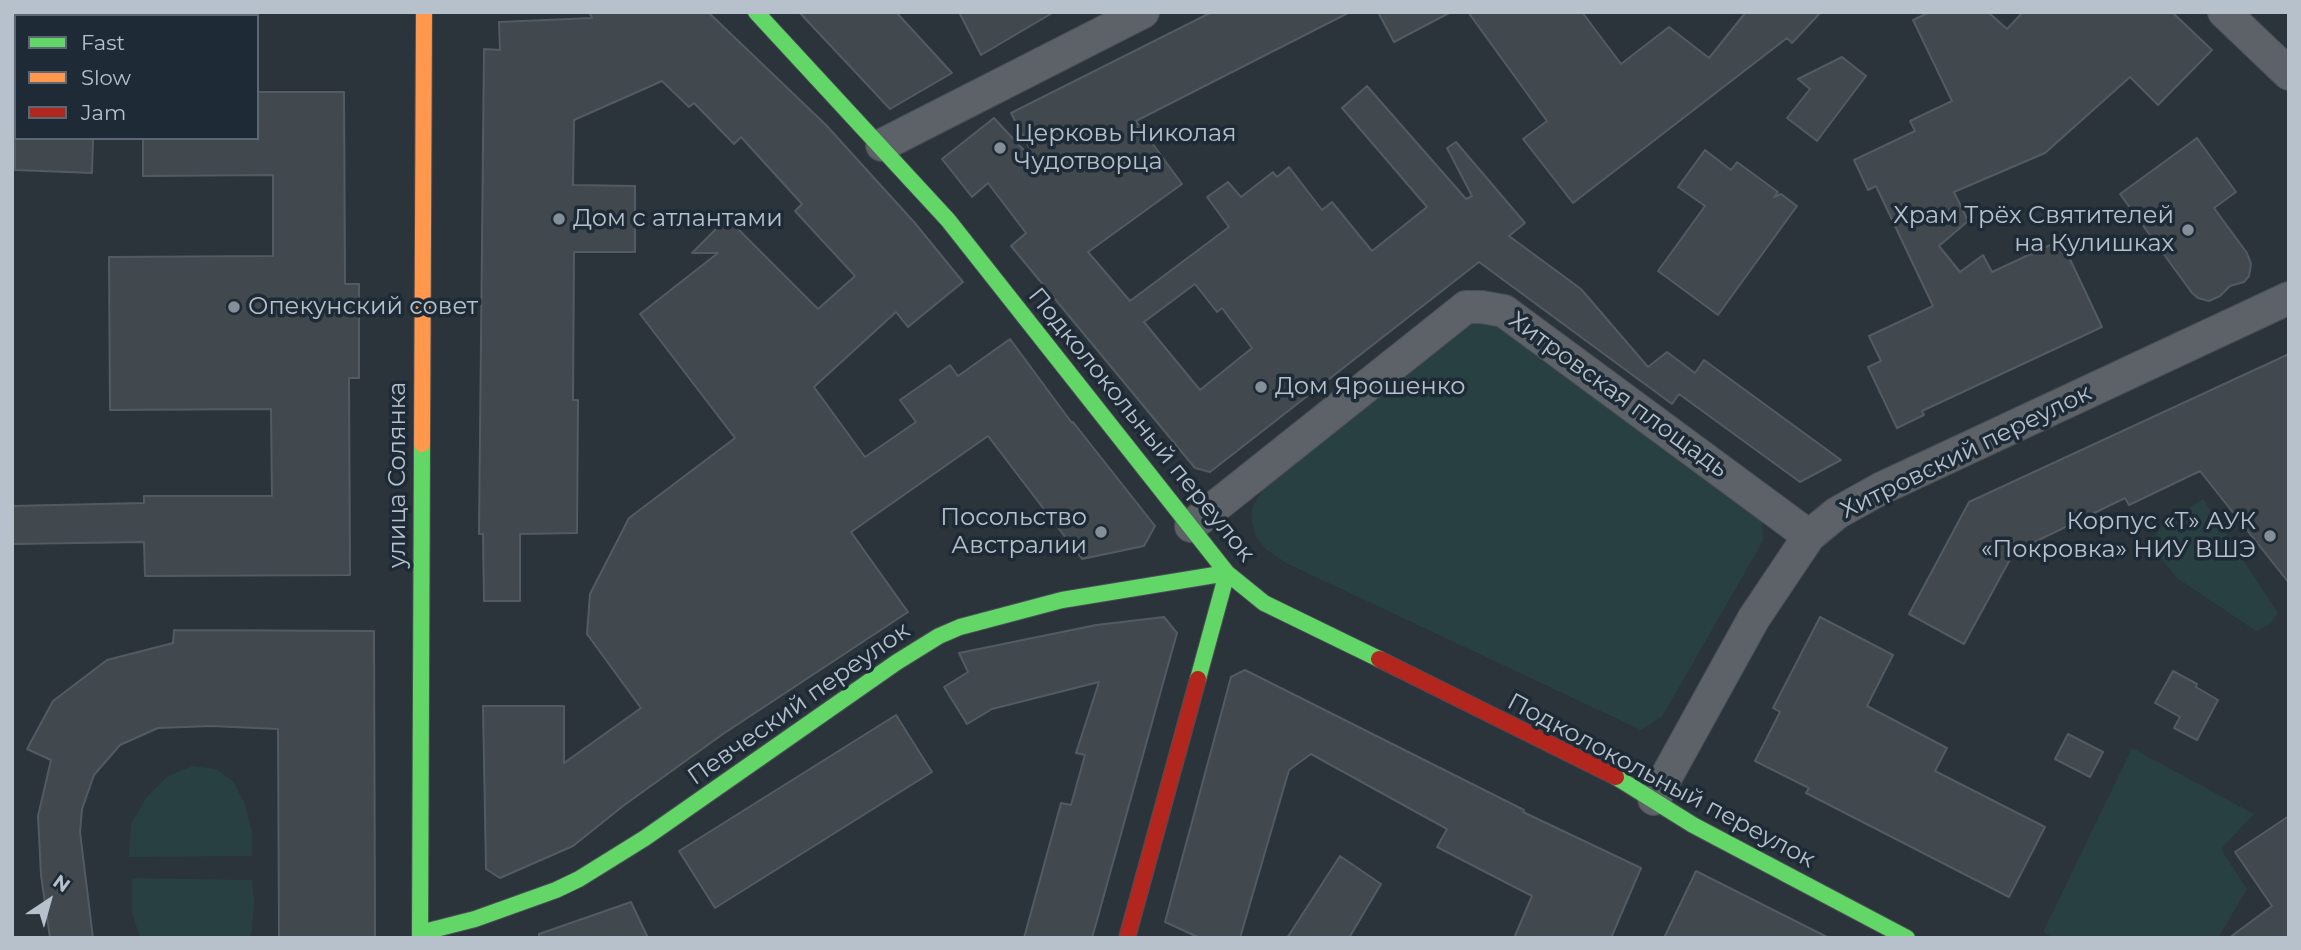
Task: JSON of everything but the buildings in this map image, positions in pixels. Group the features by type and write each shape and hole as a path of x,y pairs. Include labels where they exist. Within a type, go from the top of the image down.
{"street":[{"name":"улица Солянка","path":"420,936 424,12"},
{"path":"881,145 1143,12"},
{"path":"2224,12 2289,74"},
{"name":"Подколокольный переулок","path":"761,14 948,219 1227,573 1264,603 1611,774 1693,825 1907,938"},
{"name":"Хитровский переулок","path":"1654,799 1754,618 1810,536 1837,513 1881,489 2289,298"},
{"name":"Хитровская площадь","path":"1191,526 1466,307 1482,307 1504,311 1810,536"},
{"name":"Певческий переулок","path":"420,936 475,919 579,879 645,838 897,662 939,636 960,627 1062,600 1227,573"},
{"path":"1127,938 1227,573"}],"green space":[{"path":"1481,320 1497,325 1762,520 1763,541 1662,717 1641,730 1286,563 1267,550 1256,538 1252,507 1269,480 1459,327"},
{"path":"2203,499 2278,613 2270,624 2256,631 2177,578 2162,560 2154,538 2164,523"},
{"path":"2132,748 2254,814 2221,849 2247,889 2218,938 2054,938 2043,932"},
{"path":"193,766 216,769 233,781 245,804 252,832 252,856 129,857 131,824 146,798 168,776"},
{"path":"132,878 252,880 252,932 249,938 140,938 132,912"}],"traffic: fast":[{"path":"756,12 948,220 1227,573 1264,603 1379,659"},
{"path":"420,938 422,444"},
{"path":"420,933 475,919 579,879 645,838 897,662 939,636 960,627 1062,600 1227,573"},
{"path":"1198,679 1227,573"},
{"path":"1616,777 1693,825 1907,938"}],"traffic: slow":[{"path":"422,444 424,12"}],"traffic: jam":[{"path":"1379,659 1616,777"},
{"path":"1127,938 1198,679"}],"place":[{"name":"Церковь Николая Чудотворца","path":"1000,148"},
{"name":"Дом с атлантами","path":"559,219"},
{"name":"Храм Трёх Святителей на Кулишках","path":"2188,230"},
{"name":"Опекунский совет","path":"234,307"},
{"name":"Дом Ярошенко","path":"1261,387"},
{"name":"Посольство Австралии","path":"1101,532"},
{"name":"Корпус «Т» АУК «Покровка» НИУ ВШЭ","path":"2270,536"}]}
